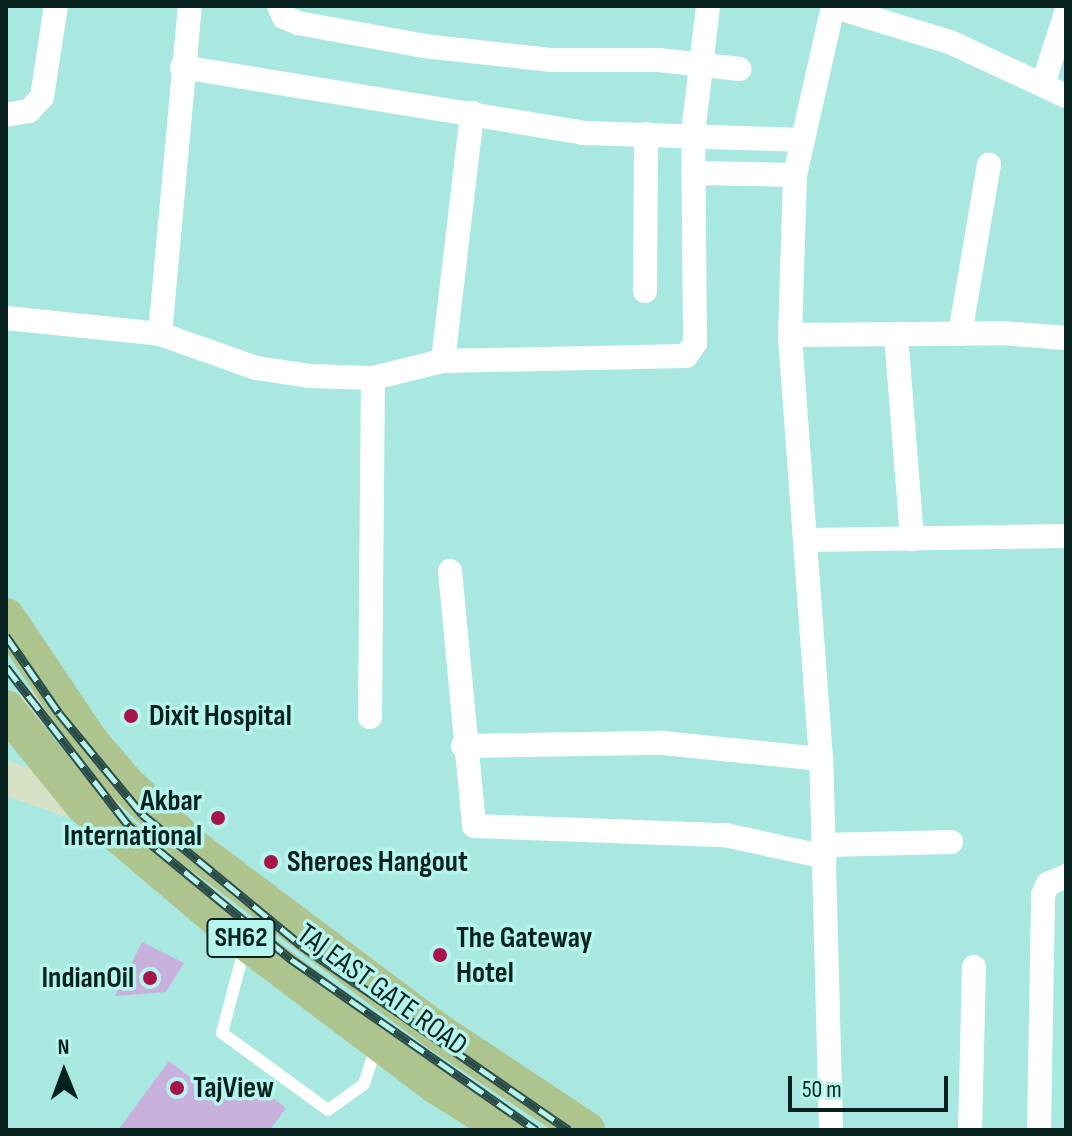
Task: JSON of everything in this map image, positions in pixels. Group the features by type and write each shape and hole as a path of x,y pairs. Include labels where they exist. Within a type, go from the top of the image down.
{"main road":[{"name":"TAJ EAST GATE ROAD","path":"6,617 126,784 270,909 586,1130"},
{"path":"7,715 60,696"},
{"name":"SH62","path":"7,715 84,805 246,942 378,1040 508,1130"},
{"path":"6,778 84,805 126,784"}],"street":[{"path":"6,115 29,111 42,97 56,6"},
{"path":"160,334 182,67 190,6"},
{"path":"279,6 284,17 298,23 424,46 550,60 699,64 739,69"},
{"path":"6,318 160,334 256,368 373,378 443,361 686,356 695,343 693,134 708,6"},
{"path":"831,1130 821,759 809,540 790,335 795,175 833,6 950,42 1066,96"},
{"path":"1043,84 1066,13"},
{"path":"182,67 583,133 693,134 802,140"},
{"path":"443,361 472,113"},
{"path":"645,291 646,134"},
{"path":"960,334 989,164"},
{"path":"693,173 795,175"},
{"path":"790,335 960,334 1066,338"},
{"path":"896,335 912,539"},
{"path":"370,717 373,378"},
{"path":"809,540 1066,536"},
{"path":"450,571 470,819 478,828 725,835 825,851 951,842"},
{"path":"463,746 663,743 821,759"},
{"path":"1039,1130 1043,895 1048,884 1066,876"},
{"path":"970,1130 974,967"}],"lane":[{"path":"246,942 222,1033 328,1110 364,1084 378,1040"}],"building":[{"name":"IndianOil","path":"142,942 184,963 166,992 115,996"},
{"name":"TajView","path":"169,1061 222,1101 242,1074 286,1108 270,1130 118,1130"}],"railway":[{"path":"6,636 59,713 142,814 302,946 569,1130"},
{"path":"6,667 129,826 291,959 536,1130"}],"place":[{"name":"Dixit Hospital","path":"131,716"},
{"name":"Akbar International","path":"218,818"},
{"name":"Sheroes Hangout","path":"271,862"},
{"name":"The Gateway Hotel","path":"440,955"},
{"name":"IndianOil","path":"150,978"},
{"name":"TajView","path":"177,1088"}]}
